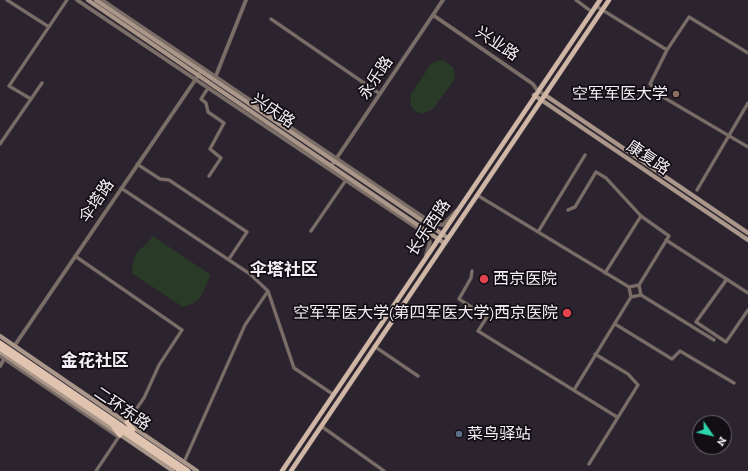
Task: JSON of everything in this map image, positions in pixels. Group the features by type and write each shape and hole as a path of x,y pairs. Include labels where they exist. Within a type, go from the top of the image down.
{"highway":[{"name":"二环东路","path":"0,343 188,471"},
{"name":"二环东路","path":"0,348 111,423 135,436 180,471"},
{"path":"127,422 135,436"},
{"path":"111,423 120,435"}],"main road":[{"name":"兴庆路","path":"88,0 200,73 215,79 444,243"},
{"name":"兴庆路","path":"96,0 333,164 448,238"},
{"name":"长乐西路","path":"282,471 424,258 600,0"},
{"name":"长乐西路","path":"291,471 609,0"},
{"name":"康复路","path":"536,93 541,100 748,240"},
{"name":"康复路","path":"545,95 748,233"},
{"path":"420,216 426,223"},
{"path":"0,336 197,471"},
{"path":"2,355 174,471"}],"street":[{"path":"7,0 49,27"},
{"path":"31,99 9,86 67,0"},
{"path":"77,0 208,88 420,216 440,226 446,222 459,208"},
{"path":"102,0 215,79 246,0"},
{"name":"永乐路","path":"333,164 443,0"},
{"path":"576,0 592,12"},
{"path":"596,6 667,50"},
{"name":"兴业路","path":"433,15 533,84 536,93 545,95"},
{"path":"748,54 689,17 667,50 650,84 663,97 748,147"},
{"path":"271,19 380,94"},
{"name":"伞塔路","path":"15,345 200,73"},
{"path":"0,144 42,83"},
{"path":"208,88 201,99 206,103 208,112 224,123 210,149 222,158 209,176"},
{"path":"696,190 748,103"},
{"path":"538,232 585,155"},
{"path":"137,164 160,179 169,180 247,232 229,259"},
{"path":"333,164 346,180 426,234 430,242 424,258"},
{"path":"568,210 574,207 596,172 606,178 641,216 669,236 639,285 641,295"},
{"path":"311,230 346,180"},
{"path":"121,188 229,259 250,274 268,291 294,368 334,395"},
{"path":"477,195 630,287 639,285"},
{"path":"605,273 641,216"},
{"path":"666,240 748,293"},
{"path":"76,256 182,330 159,365 144,398 127,422"},
{"path":"472,271 471,278 459,299 486,317 478,331 617,417"},
{"path":"727,279 696,322 726,342 748,310"},
{"path":"574,390 631,297 630,287"},
{"path":"184,462 245,325 268,291"},
{"path":"631,297 641,295 714,340"},
{"path":"615,324 672,359 680,351 734,383"},
{"path":"374,346 418,376"},
{"path":"589,464 638,385 628,374 595,354"},
{"path":"0,366 2,355"},
{"path":"321,426 384,471"},
{"path":"96,471 120,435"}],"green space":[{"path":"443,60 453,67 455,73 454,80 433,109 422,114 415,111 411,106 411,94 431,64 436,61"},
{"path":"153,236 211,275 202,295 190,305 183,307 132,273 136,254"}],"place":[{"name":"空军军医大学","path":"676,94"},
{"name":"西京医院","path":"484,279"},
{"name":"空军军医大学(第四军医大学)西京医院","path":"567,313"},
{"name":"菜鸟驿站","path":"459,434"}],"district":[{"name":"伞塔社区","path":"284,270"},
{"name":"金花社区","path":"95,361"}]}
